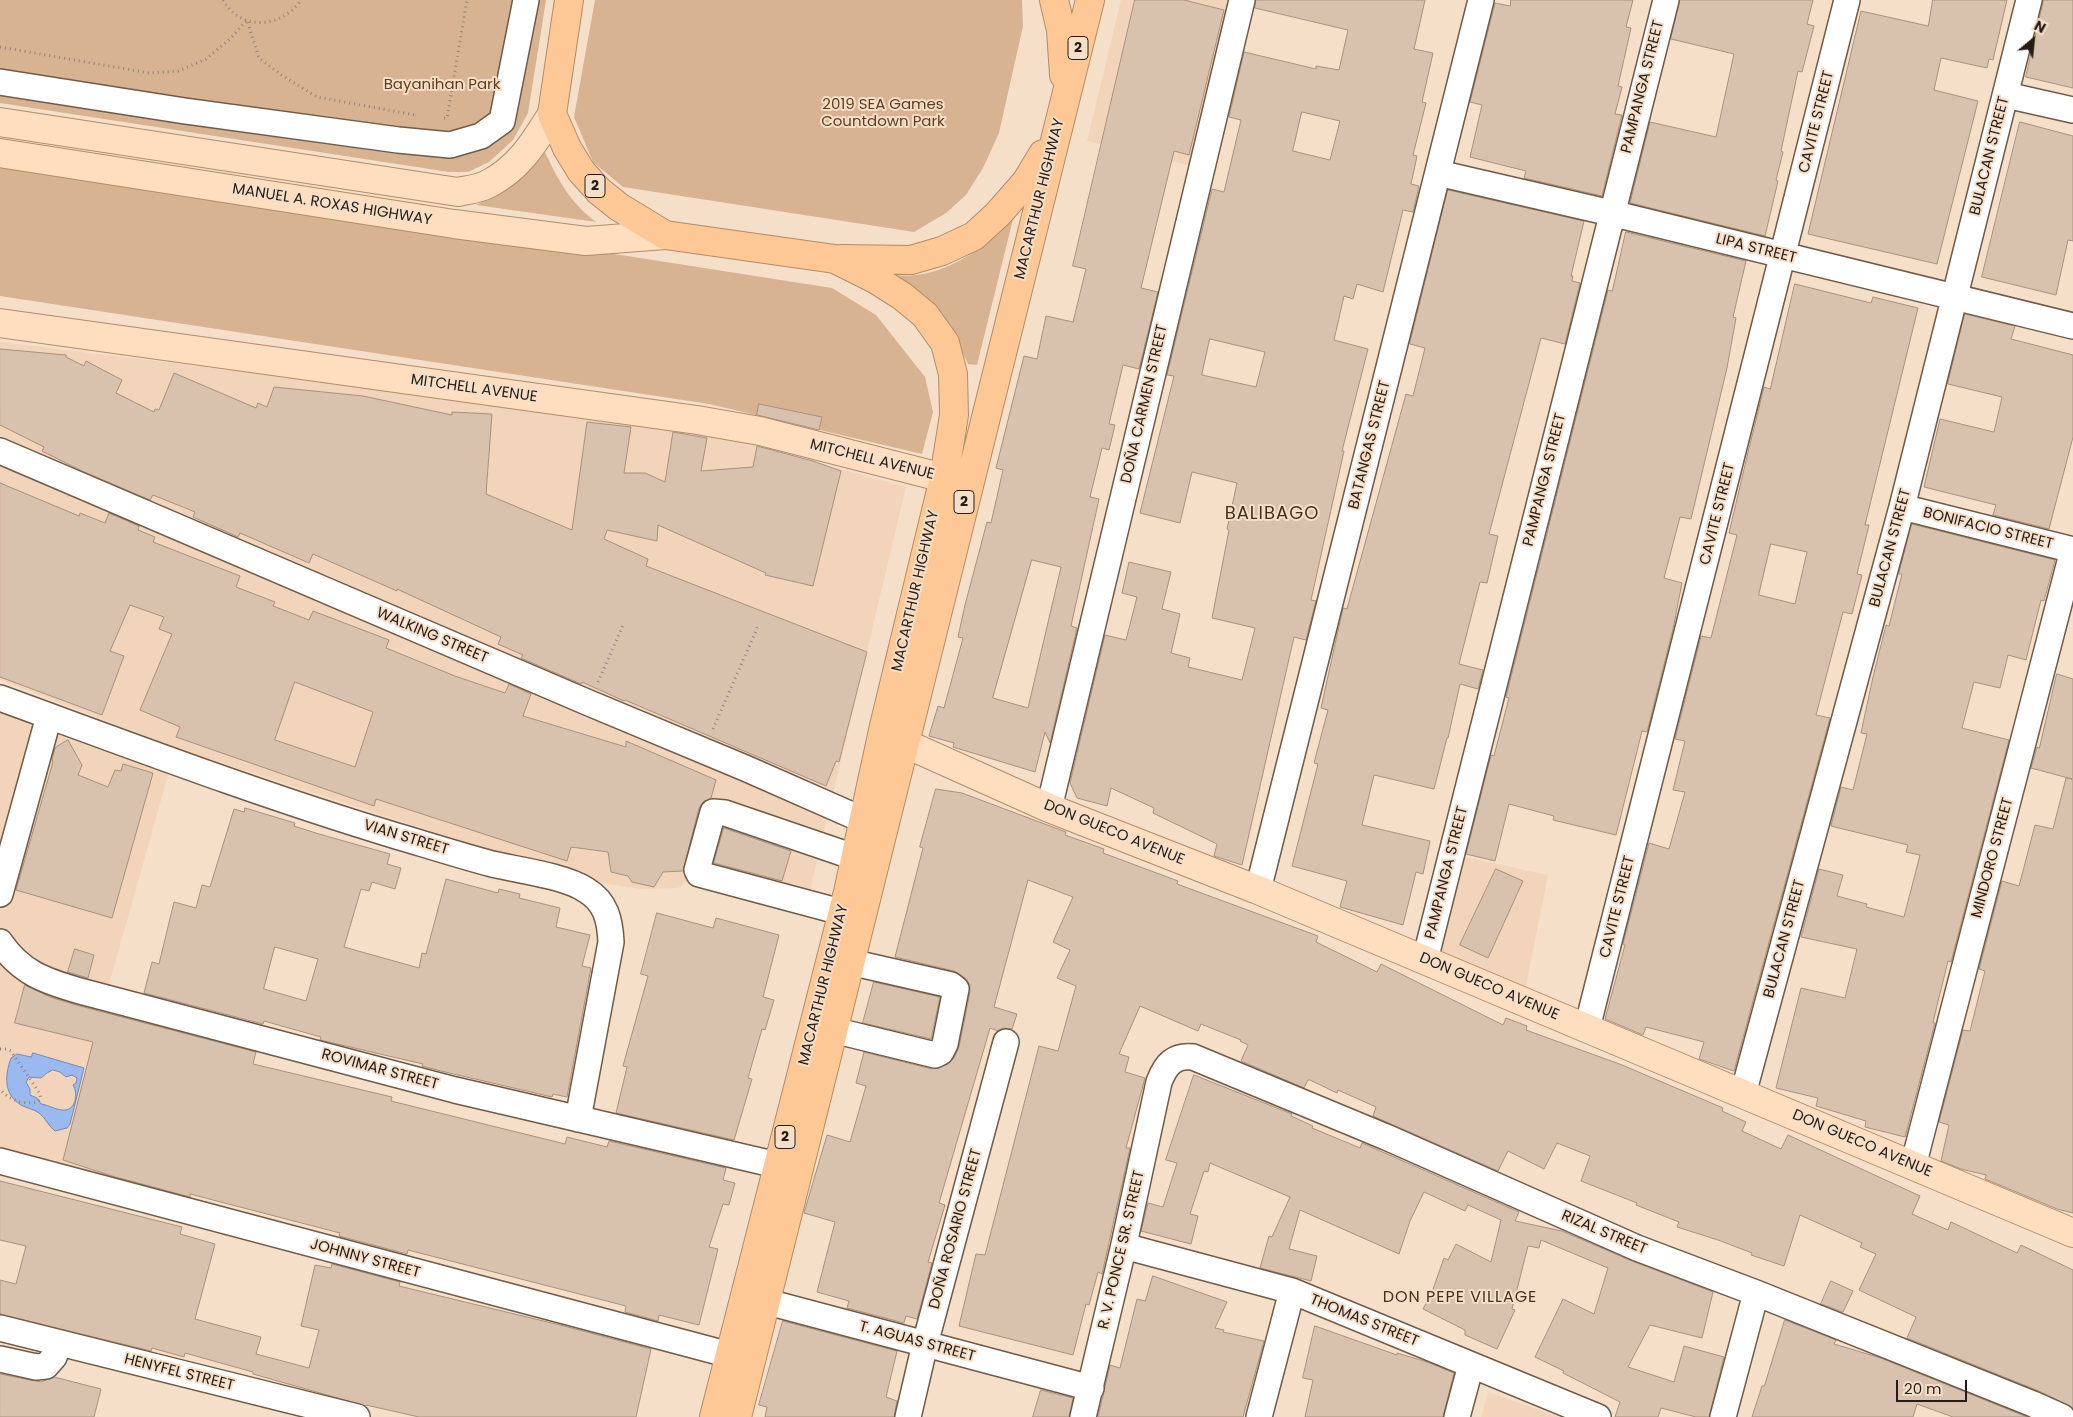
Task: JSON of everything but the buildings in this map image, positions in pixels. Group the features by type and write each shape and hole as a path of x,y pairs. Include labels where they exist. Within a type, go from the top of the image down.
{"highway":[{"path":"552,114 569,0"},
{"path":"1054,0 1061,30 1066,96"},
{"name":"MACARTHUR HIGHWAY","path":"714,1417 730,1355 754,1299 833,1030 1090,0"},
{"name":"MACARTHUR HIGHWAY","path":"552,114 567,148 581,171 599,191 619,206 665,235 835,259 875,279 902,296 925,315 945,343 953,374 954,415 944,478 841,912 777,1165 754,1299 737,1417"},
{"path":"835,259 911,260 942,251 974,236 998,214 1026,182 1056,132"}],"main road":[{"name":"MANUEL A. ROXAS HIGHWAY","path":"0,122 458,192 486,185 513,168 533,145 552,114"},
{"name":"MANUEL A. ROXAS HIGHWAY","path":"0,153 454,224 586,241 665,235"},
{"name":"MITCHELL AVENUE","path":"0,323 696,420 760,431 944,478"},
{"name":"DON GUECO AVENUE","path":"904,743 1049,808 1258,890 2073,1233"}],"street":[{"path":"0,82 205,113 398,140 450,145 481,136 502,121 526,0"},
{"name":"DOÑA CARMEN STREET","path":"1049,808 1242,0"},
{"name":"BATANGAS STREET","path":"1258,890 1481,0"},
{"name":"PAMPANGA STREET","path":"1425,960 1666,0"},
{"name":"CAVITE STREET","path":"1587,1028 1784,256 1847,0"},
{"name":"BULACAN STREET","path":"1743,1094 1902,507 2029,0"},
{"path":"2006,95 2073,110"},
{"name":"LIPA STREET","path":"1438,173 1611,213 2073,326"},
{"name":"WALKING STREET","path":"0,451 589,703 704,750 863,820"},
{"name":"BONIFACIO STREET","path":"1902,507 2073,550"},
{"name":"MINDORO STREET","path":"1912,1166 2073,550"},
{"name":"VIAN STREET","path":"0,698 307,808 586,889 598,899 607,911 611,926 611,942 578,1119"},
{"path":"0,894 49,716"},
{"path":"841,912 699,874 696,870 711,814 716,812 854,857"},
{"name":"ROVIMAR STREET","path":"0,942 10,957 23,968 61,986 455,1090 777,1165"},
{"path":"833,1030 935,1055 941,1052 945,1044 956,989 951,985 850,962"},
{"name":"DOÑA ROSARIO STREET","path":"908,1417 925,1344 1006,1042"},
{"name":"RIZAL STREET","path":"1159,1082 1168,1064 1176,1058 1194,1057 1318,1108 1637,1248 1756,1293 2031,1410 2062,1417"},
{"name":"R. V. PONCE SR. STREET","path":"1083,1417 1124,1246 1159,1082"},
{"name":"JOHNNY STREET","path":"0,1161 730,1355"},
{"name":"THOMAS STREET","path":"1124,1246 1292,1291 1598,1417"},
{"path":"1259,1417 1292,1291"},
{"path":"1723,1417 1756,1293"},
{"name":"T. AGUAS STREET","path":"754,1299 1091,1388"},
{"name":"HENYFEL STREET","path":"0,1328 357,1417"},
{"path":"0,1359 36,1367 46,1366 54,1357 59,1343"},
{"path":"1457,1417 1471,1365"}],"path":[{"path":"224,0 234,14 247,20 262,23 277,20 290,13 301,0"},
{"path":"439,118 447,118 467,0"},
{"path":"0,47 149,73 178,71 206,59 230,39 247,20"},
{"path":"247,20 258,58 317,97 424,117"},
{"path":"589,703 624,624"},
{"path":"704,750 758,626"},
{"path":"0,1049 6,1049 14,1055 42,1096 38,1101 17,1102 9,1099 0,1089"}],"shaded area":[{"path":"1121,0 1236,0 1196,167 1087,141"},
{"path":"0,342 624,418 747,443 906,487 806,907 698,874 678,888 641,889 582,880 176,748 0,680"},
{"path":"0,693 174,754 106,995 187,1021 142,1199 0,1161"},
{"path":"1465,857 1548,875 1525,991 1439,952"},
{"path":"1488,1392 1559,1417 1481,1417"}],"green space":[{"name":"Bayanihan Park","path":"0,0 546,0 528,113 513,140 489,162 468,172 449,172 0,103"},
{"name":"2019 SEA Games Countdown Park","path":"595,0 1022,0 1023,26 999,133 983,168 966,195 946,213 914,232 623,187 593,162 574,117"},
{"path":"545,152 566,191 579,207 596,222 476,205 514,184"},
{"path":"0,158 832,288 876,315 925,377 933,412 922,454 709,404 0,296"},
{"path":"1014,215 977,365 968,364 959,345 890,276 917,275 931,272 958,261 984,245"}],"water":[{"path":"33,1053 84,1068 70,1124 67,1128 55,1131 35,1110 15,1101 8,1090 7,1077 11,1058 17,1054 31,1057","holes":["53,1070 60,1072 66,1077 72,1075 77,1078 76,1083 73,1085 75,1101 69,1109 64,1110 41,1104 37,1098 30,1095 30,1089 26,1082 29,1077 41,1078"]}],"district":[{"name":"BALIBAGO","path":"1272,514"},
{"name":"DON PEPE VILLAGE","path":"1460,1298"}]}
